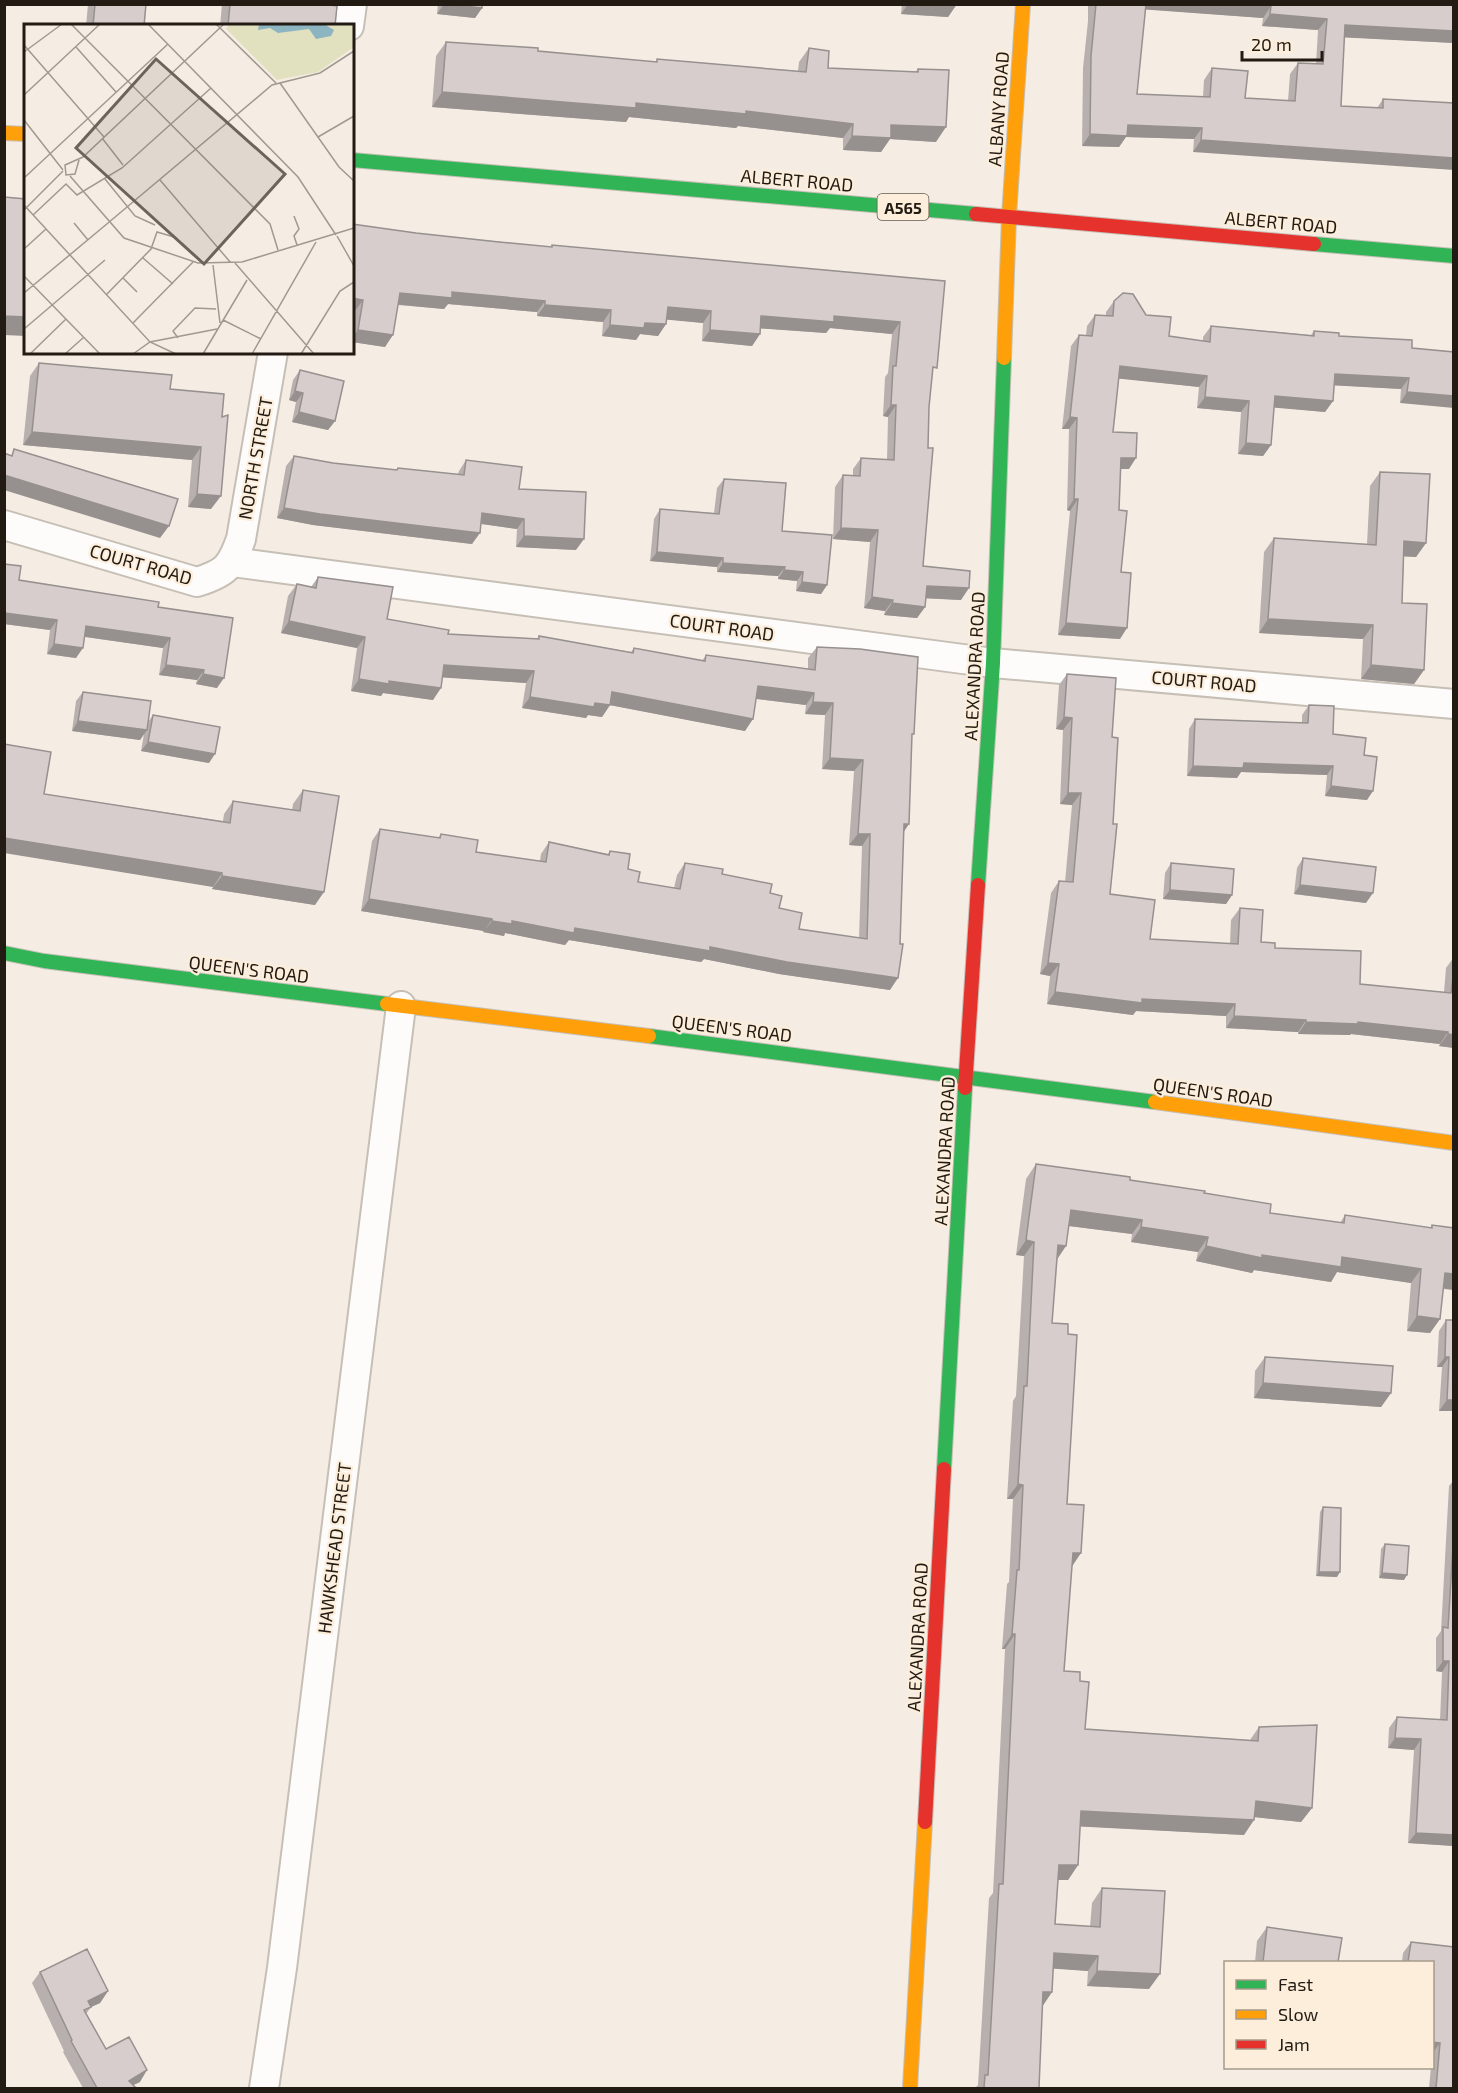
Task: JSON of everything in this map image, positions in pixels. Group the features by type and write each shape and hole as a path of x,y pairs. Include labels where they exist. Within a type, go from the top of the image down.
{"main road":[{"name":"ALBANY ROAD","path":"1009,216 1023,4"},
{"path":"4,133 24,134"},
{"name":"ALBERT ROAD","path":"354,160 1454,256"},
{"name":"ALEXANDRA ROAD","path":"910,2088 966,1077 993,663 1009,216"},
{"name":"QUEEN'S ROAD","path":"4,954 401,1006 584,1027 1454,1143"}],"street":[{"path":"349,24 352,4"},
{"name":"NORTH STREET","path":"233,562 241,539 273,354"},
{"name":"COURT ROAD","path":"4,525 197,582 216,576 233,562 993,663 1454,704"},
{"name":"HAWKSHEAD STREET","path":"264,2088 283,1956 401,1006"}],"building":[{"path":"95,4 146,4 144,24 93,24"},
{"path":"230,4 337,6 335,24 228,24"},
{"path":"446,4 482,4 482,8"},
{"path":"1096,4 1146,4 1137,94 1210,97 1212,68 1248,71 1245,98 1295,101 1298,63 1323,64 1327,19 1270,14 1271,6 1248,4 1454,4 1454,31 1345,25 1341,106 1383,108 1383,99 1454,103 1454,158 1201,140 1202,128 1128,125 1127,136 1090,134 1091,56"},
{"path":"446,42 538,48 538,51 657,62 657,59 806,72 809,48 829,51 828,68 918,72 918,69 949,70 946,127 891,125 891,138 852,136 853,124 746,111 746,114 636,103 636,108 442,92"},
{"path":"4,197 24,199 24,317 4,316"},
{"path":"354,224 499,242 945,281 937,368 933,367 929,407 928,448 933,448 923,566 970,571 969,588 927,586 925,607 892,603 893,600 872,597 878,530 841,528 843,475 860,476 861,458 894,460 896,405 891,405 893,366 896,366 900,322 834,316 834,322 761,316 760,334 710,330 711,311 668,307 666,324 645,323 644,328 610,325 611,310 545,305 545,301 452,292 452,298 400,293 393,335 358,330 363,300 354,298"},
{"path":"1123,293 1133,294 1146,315 1171,317 1169,336 1210,342 1211,326 1314,336 1314,331 1339,333 1339,336 1412,340 1412,348 1454,352 1454,396 1407,392 1409,378 1335,374 1333,401 1275,396 1271,445 1246,443 1249,401 1205,397 1207,376 1120,366 1113,432 1137,433 1136,458 1121,458 1119,510 1127,511 1121,572 1131,573 1127,628 1066,623 1078,499 1074,499 1077,418 1070,417 1079,335 1092,336 1095,315 1113,316 1114,301"},
{"path":"39,363 172,375 170,389 224,394 222,417 228,415 221,496 197,494 201,447 32,432"},
{"path":"300,370 344,381 335,421 299,412 303,393 295,391"},
{"path":"14,449 178,499 169,526 4,475 4,453 12,456"},
{"path":"294,456 333,463 464,475 466,460 522,467 519,489 586,492 584,539 524,536 524,519 482,513 480,533 284,508"},
{"path":"1380,472 1430,474 1426,543 1404,541 1402,603 1427,604 1424,670 1371,665 1373,625 1268,619 1274,538 1376,545"},
{"path":"724,479 786,483 782,531 832,535 827,585 802,582 803,572 784,570 785,567 723,563 723,558 657,552 660,509 719,514"},
{"path":"4,564 21,566 19,580 159,602 158,607 233,618 224,678 203,674 204,670 166,665 170,638 86,626 83,648 54,644 57,620 4,614"},
{"path":"318,577 393,587 387,619 449,630 448,634 539,639 539,636 633,653 634,648 705,661 706,655 815,670 817,647 860,649 918,657 914,734 912,734 909,824 904,824 900,944 903,944 898,978 787,962 710,947 710,951 575,928 574,933 512,921 512,924 369,899 380,829 440,838 441,834 478,840 476,852 546,862 549,842 609,855 610,851 630,854 628,869 640,872 638,882 680,889 685,863 723,869 722,874 772,884 770,893 782,896 779,908 802,913 799,929 867,939 870,834 858,834 863,760 830,758 833,703 813,702 814,693 758,686 753,719 612,692 610,705 595,703 594,707 530,697 534,671 444,665 441,688 359,679 365,637 289,621 297,584 316,588"},
{"path":"1067,674 1116,678 1112,737 1118,738 1113,824 1117,824 1110,894 1155,900 1150,939 1238,944 1240,908 1263,910 1261,942 1275,943 1275,948 1361,951 1360,984 1451,993 1454,969 1454,1035 1448,1032 1358,1022 1358,1024 1306,1022 1306,1020 1234,1016 1235,1004 1142,999 1142,1003 1055,992 1059,964 1048,963 1059,881 1073,882 1081,793 1068,793 1072,718 1064,717"},
{"path":"83,692 151,701 147,730 78,721"},
{"path":"1309,705 1334,706 1333,734 1366,738 1364,755 1377,757 1373,791 1331,786 1333,766 1244,763 1243,768 1193,766 1195,719 1308,723"},
{"path":"153,715 220,727 215,754 148,742"},
{"path":"4,744 51,752 44,794 230,823 233,801 300,811 303,790 339,796 324,892 4,838"},
{"path":"1303,858 1376,867 1373,893 1300,885"},
{"path":"1171,863 1234,869 1232,895 1170,890"},
{"path":"1036,1164 1130,1177 1130,1180 1271,1204 1270,1213 1344,1223 1345,1215 1432,1228 1432,1225 1454,1228 1454,1274 1445,1273 1440,1319 1417,1316 1421,1269 1342,1257 1341,1267 1262,1255 1262,1258 1206,1246 1208,1237 1141,1227 1142,1220 1071,1210 1066,1246 1058,1245 1052,1323 1068,1324 1068,1334 1077,1335 1067,1504 1084,1505 1081,1553 1073,1553 1064,1671 1080,1672 1080,1681 1089,1682 1085,1729 1258,1741 1259,1727 1317,1725 1312,1808 1256,1801 1254,1820 1081,1811 1078,1865 1059,1865 1055,1924 1100,1927 1102,1888 1165,1891 1160,1974 1097,1971 1098,1956 1054,1953 1052,1992 1043,1992 1039,2088 984,2088 985,2075 988,2075 999,1884 1003,1884 1015,1634 1012,1634 1017,1570 1019,1570 1023,1485 1018,1484 1024,1386 1027,1386 1034,1242 1026,1240"},
{"path":"1446,1320 1454,1320 1454,1400 1447,1400 1449,1357 1445,1357"},
{"path":"1265,1357 1393,1366 1391,1393 1263,1383"},
{"path":"1323,1507 1341,1508 1340,1572 1319,1572"},
{"path":"1454,1530 1454,1835 1416,1833 1421,1739 1395,1738 1397,1717 1447,1720 1449,1661 1443,1661 1443,1627 1448,1628"},
{"path":"1385,1544 1409,1546 1407,1575 1382,1573"},
{"path":"1267,1927 1342,1938 1338,1961 1263,1961"},
{"path":"1411,1942 1454,1947 1454,2088 1436,2088 1440,2043 1434,2042 1434,1961 1408,1961"},
{"path":"87,1949 108,1991 88,2001 91,2007 84,2010 106,2049 129,2037 147,2070 129,2081 136,2088 97,2088 71,2041 40,1972"}],"traffic: fast":[{"path":"354,160 976,214"},
{"path":"1314,244 1454,256"},
{"path":"978,885 993,663 1004,358"},
{"path":"4,953 44,961 387,1004"},
{"path":"649,1036 1155,1102"},
{"path":"944,1469 965,1088"}],"traffic: slow":[{"path":"1004,358 1009,216 1023,4"},
{"path":"4,133 24,134"},
{"path":"387,1004 649,1036"},
{"path":"1155,1102 1454,1143"},
{"path":"910,2088 925,1822"}],"traffic: jam":[{"path":"976,214 1314,244"},
{"path":"965,1088 978,885"},
{"path":"925,1822 944,1469"}]}
